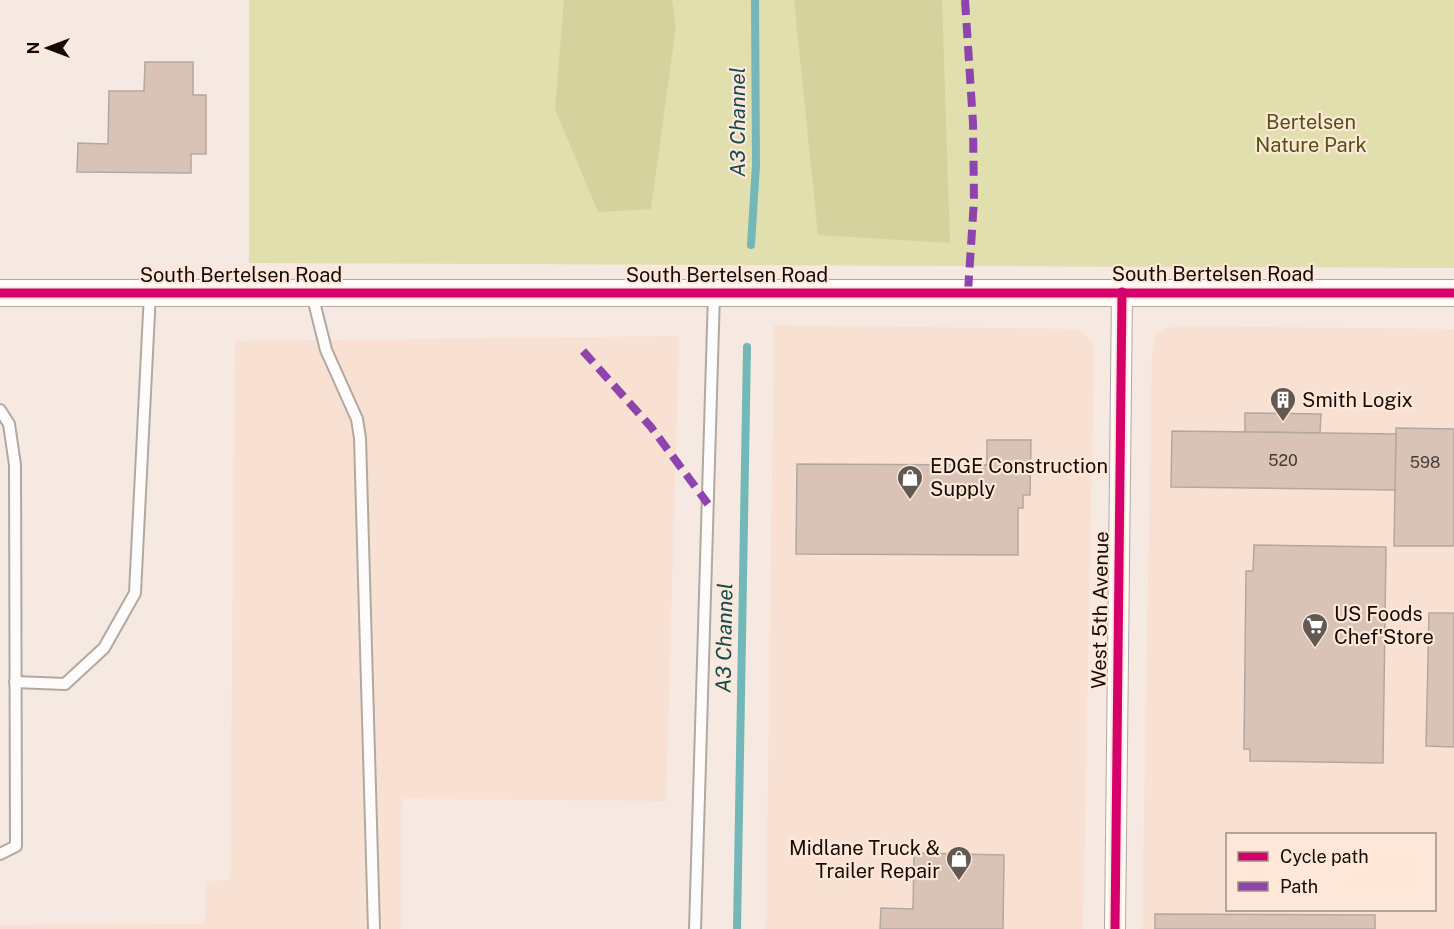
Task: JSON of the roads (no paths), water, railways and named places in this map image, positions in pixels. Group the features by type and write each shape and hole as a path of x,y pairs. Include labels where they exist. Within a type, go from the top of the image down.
{"street":[{"name":"West 5th Avenue","path":"1115,929 1122,292"},
{"name":"South Bertelsen Road","path":"0,293 1454,293"}],"lane":[{"path":"15,682 64,684 104,648 135,593 150,293"},
{"path":"312,293 326,350 357,419 360,438 374,929"},
{"path":"695,929 714,293"},
{"path":"0,410 9,424 15,465 16,846 0,854"}],"waterway":[{"name":"A3 Channel","path":"751,245 756,165 755,0"},
{"name":"A3 Channel","path":"737,929 747,347"}],"place":[{"name":"Smith Logix","path":"1283,423"},
{"name":"EDGE Construction Supply","path":"910,501"},
{"name":"US Foods Chef'Store","path":"1315,649"},
{"name":"Midlane Truck & Trailer Repair","path":"959,882"}],"park label":[{"name":"Bertelsen Nature Park","path":"1311,134"}]}
